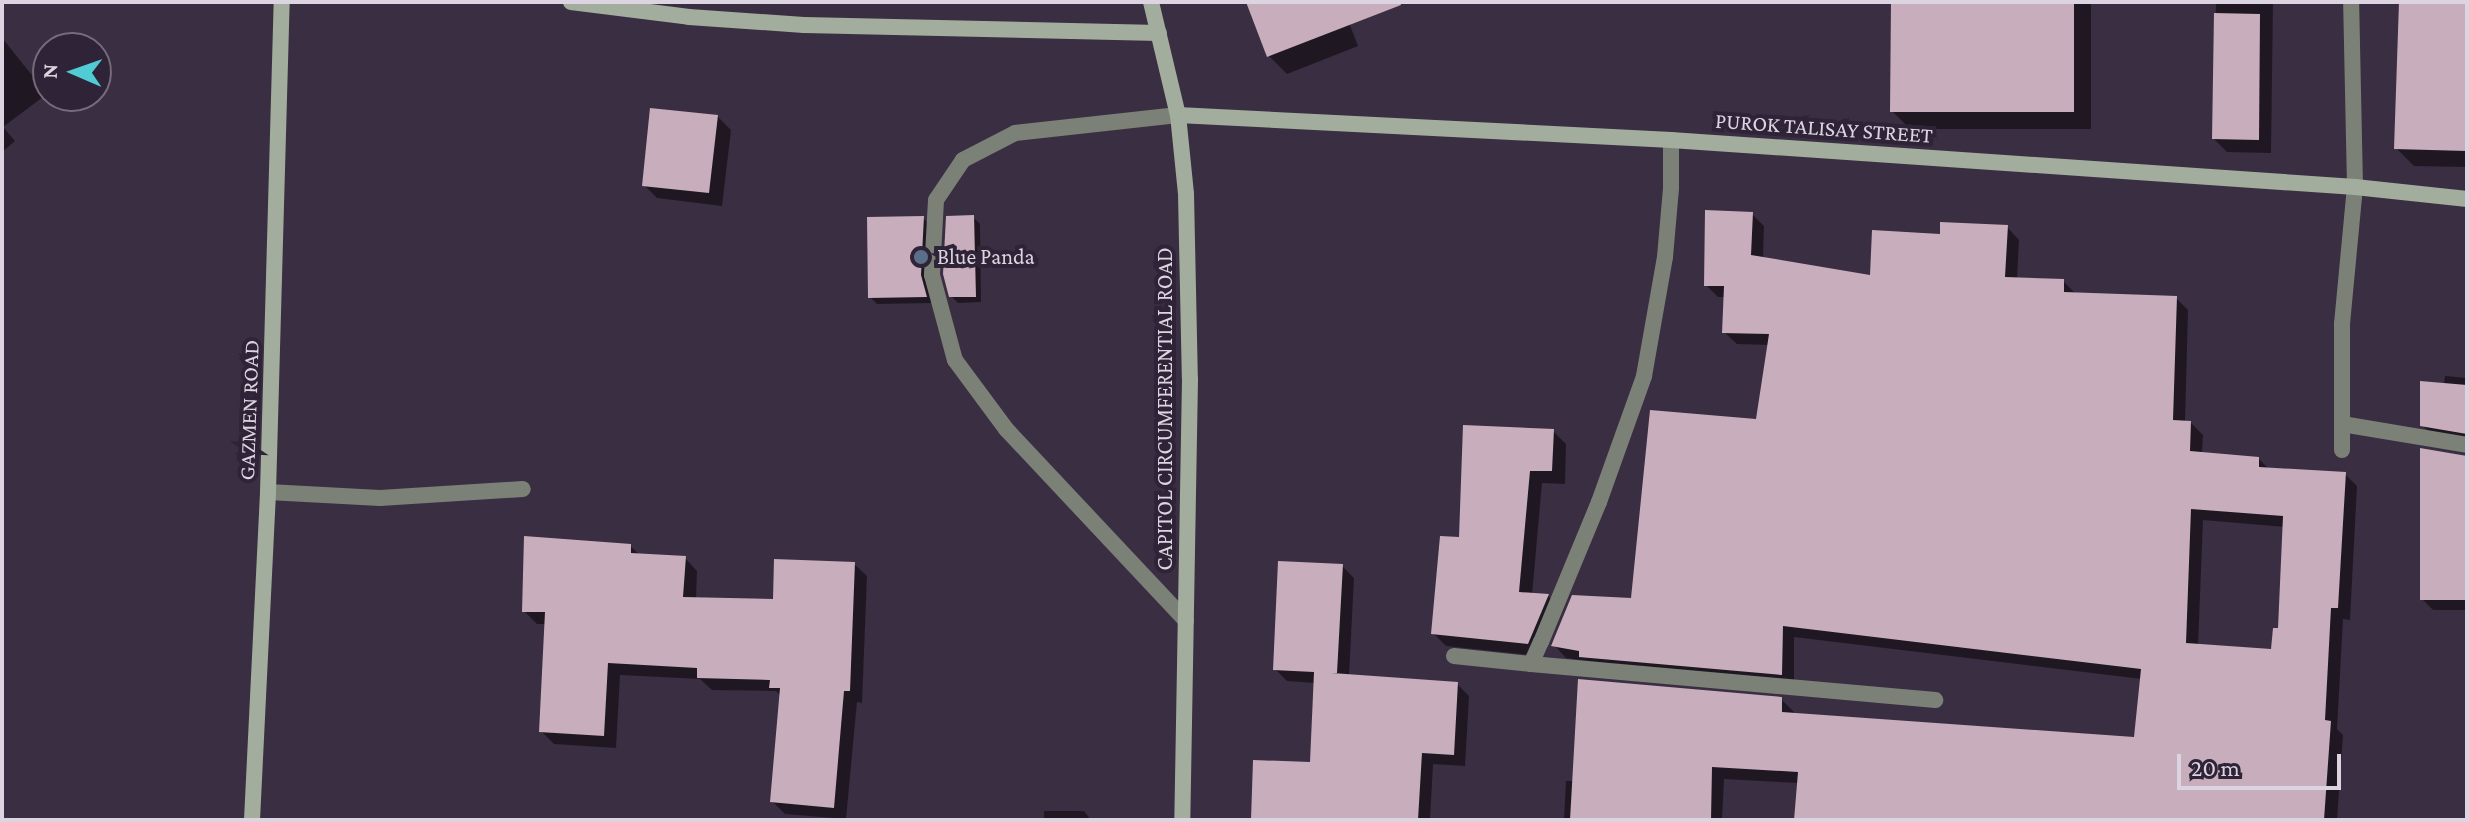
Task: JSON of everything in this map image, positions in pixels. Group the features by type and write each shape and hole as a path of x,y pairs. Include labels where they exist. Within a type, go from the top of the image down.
{"street":[{"name":"GAZMEN ROAD","path":"252,820 268,492 282,2"},
{"path":"571,2 689,17 804,25 1159,33"},
{"name":"CAPITOL CIRCUMFERENTIAL ROAD","path":"1151,2 1178,115 1186,194 1189,290 1182,820"},
{"path":"2342,450 2342,324 2355,187 2351,2"},
{"path":"1178,115 1015,133 963,160 936,200 932,275 955,360 1006,429 1186,621"},
{"name":"PUROK TALISAY STREET","path":"1178,115 1671,140 2355,187 2467,199"},
{"path":"1531,664 1599,502 1644,376 1665,257 1671,188 1671,140"},
{"path":"2342,424 2467,445"},
{"path":"268,492 380,498 523,489"},
{"path":"1454,656 1935,700"}],"building":[{"path":"1246,2 1400,2 1401,5 1267,57"},
{"path":"1891,2 2074,2 2074,112 1890,112"},
{"path":"2399,2 2467,2 2467,151 2394,149"},
{"path":"2214,13 2260,14 2259,140 2212,139"},
{"path":"650,108 718,115 709,193 642,186"},
{"path":"1705,210 1753,212 1751,255 1870,275 1872,230 1940,234 1940,222 2008,225 2005,277 2064,279 2064,292 2177,296 2173,420 2191,421 2190,451 2259,457 2259,467 2346,472 2338,608 2331,608 2325,720 2331,721 2324,820 1794,820 1798,772 1712,767 1711,820 1570,820 1578,679 1782,697 1782,712 2134,737 2141,669 1783,626 1782,675 1579,657 1579,651 1551,646 1572,595 1631,598 1650,410 1756,419 1769,334 1722,333 1724,286 1704,286","holes":["2191,509 2283,516 2278,628 2273,628 2271,649 2186,643"]},
{"path":"974,215 976,297 949,297 943,274 946,216"},
{"path":"924,216 921,275 927,297 868,298 867,217"},
{"path":"2420,381 2467,385 2467,434 2420,426"},
{"path":"1463,425 1554,429 1552,471 1530,471 1519,592 1549,594 1528,644 1431,634 1440,536 1459,537"},
{"path":"2420,448 2467,456 2467,600 2420,600"},
{"path":"524,536 631,544 631,553 686,556 683,597 773,599 774,559 855,562 850,691 844,691 834,808 770,802 780,688 769,688 770,680 697,678 697,668 608,663 604,736 539,732 545,612 522,612"},
{"path":"1278,561 1343,564 1337,673 1332,673 1458,682 1454,755 1422,753 1418,820 1251,820 1253,760 1310,762 1314,672 1273,670"}],"place":[{"name":"Blue Panda","path":"921,257"}]}
